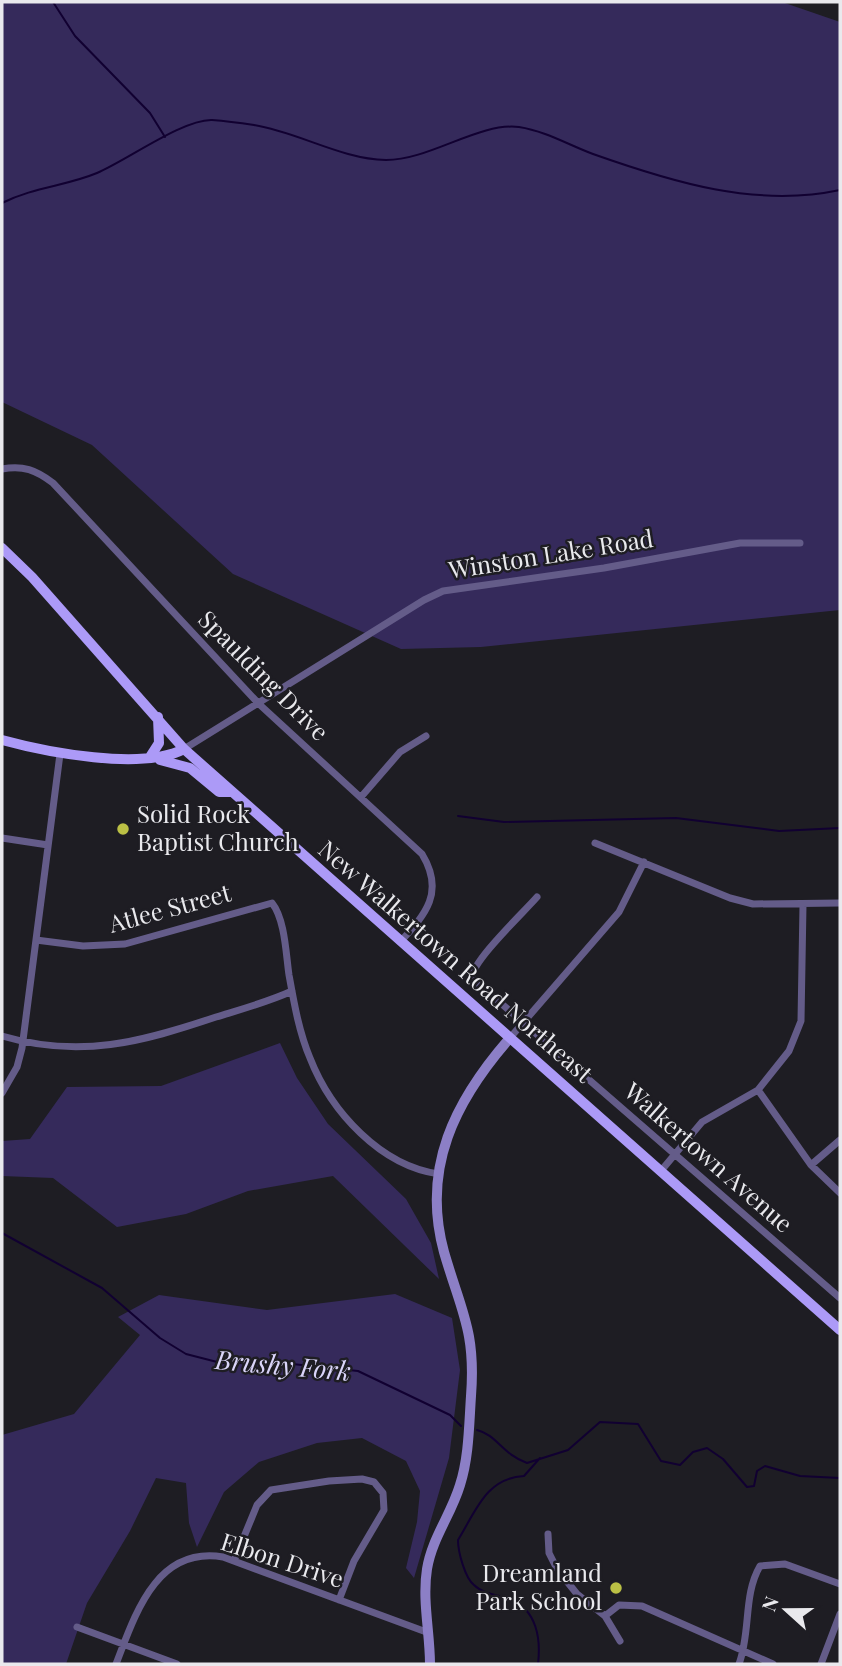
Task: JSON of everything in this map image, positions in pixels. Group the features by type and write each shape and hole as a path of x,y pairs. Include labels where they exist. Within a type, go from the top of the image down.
{"main road":[{"name":"New Walkertown Road Northeast","path":"2,548 158,717 184,749 840,1330"},
{"path":"150,757 159,743 158,717"},
{"path":"2,740 60,754 150,757 169,756 184,749"},
{"path":"150,757 190,768 219,792 232,792"}],"street":[{"name":"Spaulding Drive","path":"2,469 19,466 37,471 53,483 259,704 422,854 429,866 432,883 426,914 400,943"},
{"name":"Winston Lake Road","path":"184,749 424,600 443,591 604,568 740,543 800,543"},
{"path":"361,797 400,752 425,736"},
{"path":"2,1093 17,1068 23,1042 60,754"},
{"path":"2,838 48,845"},
{"path":"595,843 730,898 752,904 840,903"},
{"path":"430,1664 427,1569 433,1544 463,1475 473,1367 468,1320 441,1238 439,1174 449,1132 472,1085 619,912 644,862"},
{"name":"Walkertown Avenue","path":"537,897 480,960 471,975 675,1157 839,1294"},
{"name":"Atlee Street","path":"36,940 83,946 125,944 272,903 280,924 292,991"},
{"path":"660,1172 702,1122 758,1090 783,1061 799,1029 803,997 803,905"},
{"path":"2,1036 23,1042 73,1048 137,1042 292,991 310,1060 334,1101 390,1158 411,1168 439,1174"},
{"path":"758,1090 811,1165 840,1193"},
{"path":"811,1165 840,1140"},
{"path":"234,1561 257,1505 271,1490 329,1481 362,1479 374,1482 383,1493 384,1510 354,1561 339,1600"},
{"path":"548,1534 549,1553 557,1569 577,1594 605,1616 620,1642"},
{"name":"Elbon Drive","path":"116,1664 147,1592 162,1574 196,1557 217,1556 234,1561 429,1633"},
{"path":"739,1664 744,1651 752,1580 760,1566 785,1564 840,1584"},
{"path":"605,1616 619,1605 642,1606 773,1664"},
{"path":"821,1664 840,1614"},
{"path":"77,1627 177,1664"}],"shaded area":[{"path":"2,2 782,2 840,22 840,610 481,647 401,649 233,574 92,445 2,402"},
{"path":"280,1043 297,1078 328,1124 406,1199 431,1243 439,1279 333,1176 248,1191 186,1214 117,1227 53,1178 2,1176 2,1141 30,1139 67,1087 161,1086"},
{"path":"395,1294 452,1318 460,1370 449,1458 414,1578 406,1568 417,1522 420,1491 406,1461 362,1438 317,1443 259,1462 224,1492 197,1547 189,1523 186,1483 156,1478 130,1531 87,1603 66,1664 2,1664 2,1435 74,1414 140,1335 118,1317 159,1295 267,1310"}],"waterway":[{"path":"53,2 75,36 150,113 165,137"},
{"path":"2,203 26,193 97,173 186,126 212,120 270,128 353,155 386,160 420,154 488,130 519,127 653,174 715,189 777,196 840,190"},
{"path":"458,816 504,822 676,818 779,831 840,828"},
{"name":"Brushy Fork","path":"2,1233 102,1288 160,1338 186,1354 221,1363 283,1363 358,1371 450,1415 461,1426"},
{"name":"Brushy Fork","path":"477,1430 484,1432 511,1455 527,1463 568,1450 600,1422 638,1424 661,1461 680,1465 693,1452 707,1448 723,1459 747,1487 754,1486 757,1471 765,1466 800,1476 840,1478"},
{"path":"538,1664 538,1635 532,1618 519,1604 482,1590 471,1582 463,1564 458,1540 491,1489 511,1478 524,1476 540,1458"}],"place":[{"name":"Solid Rock Baptist Church","path":"123,829"},
{"name":"Dreamland Park School","path":"616,1588"}]}
